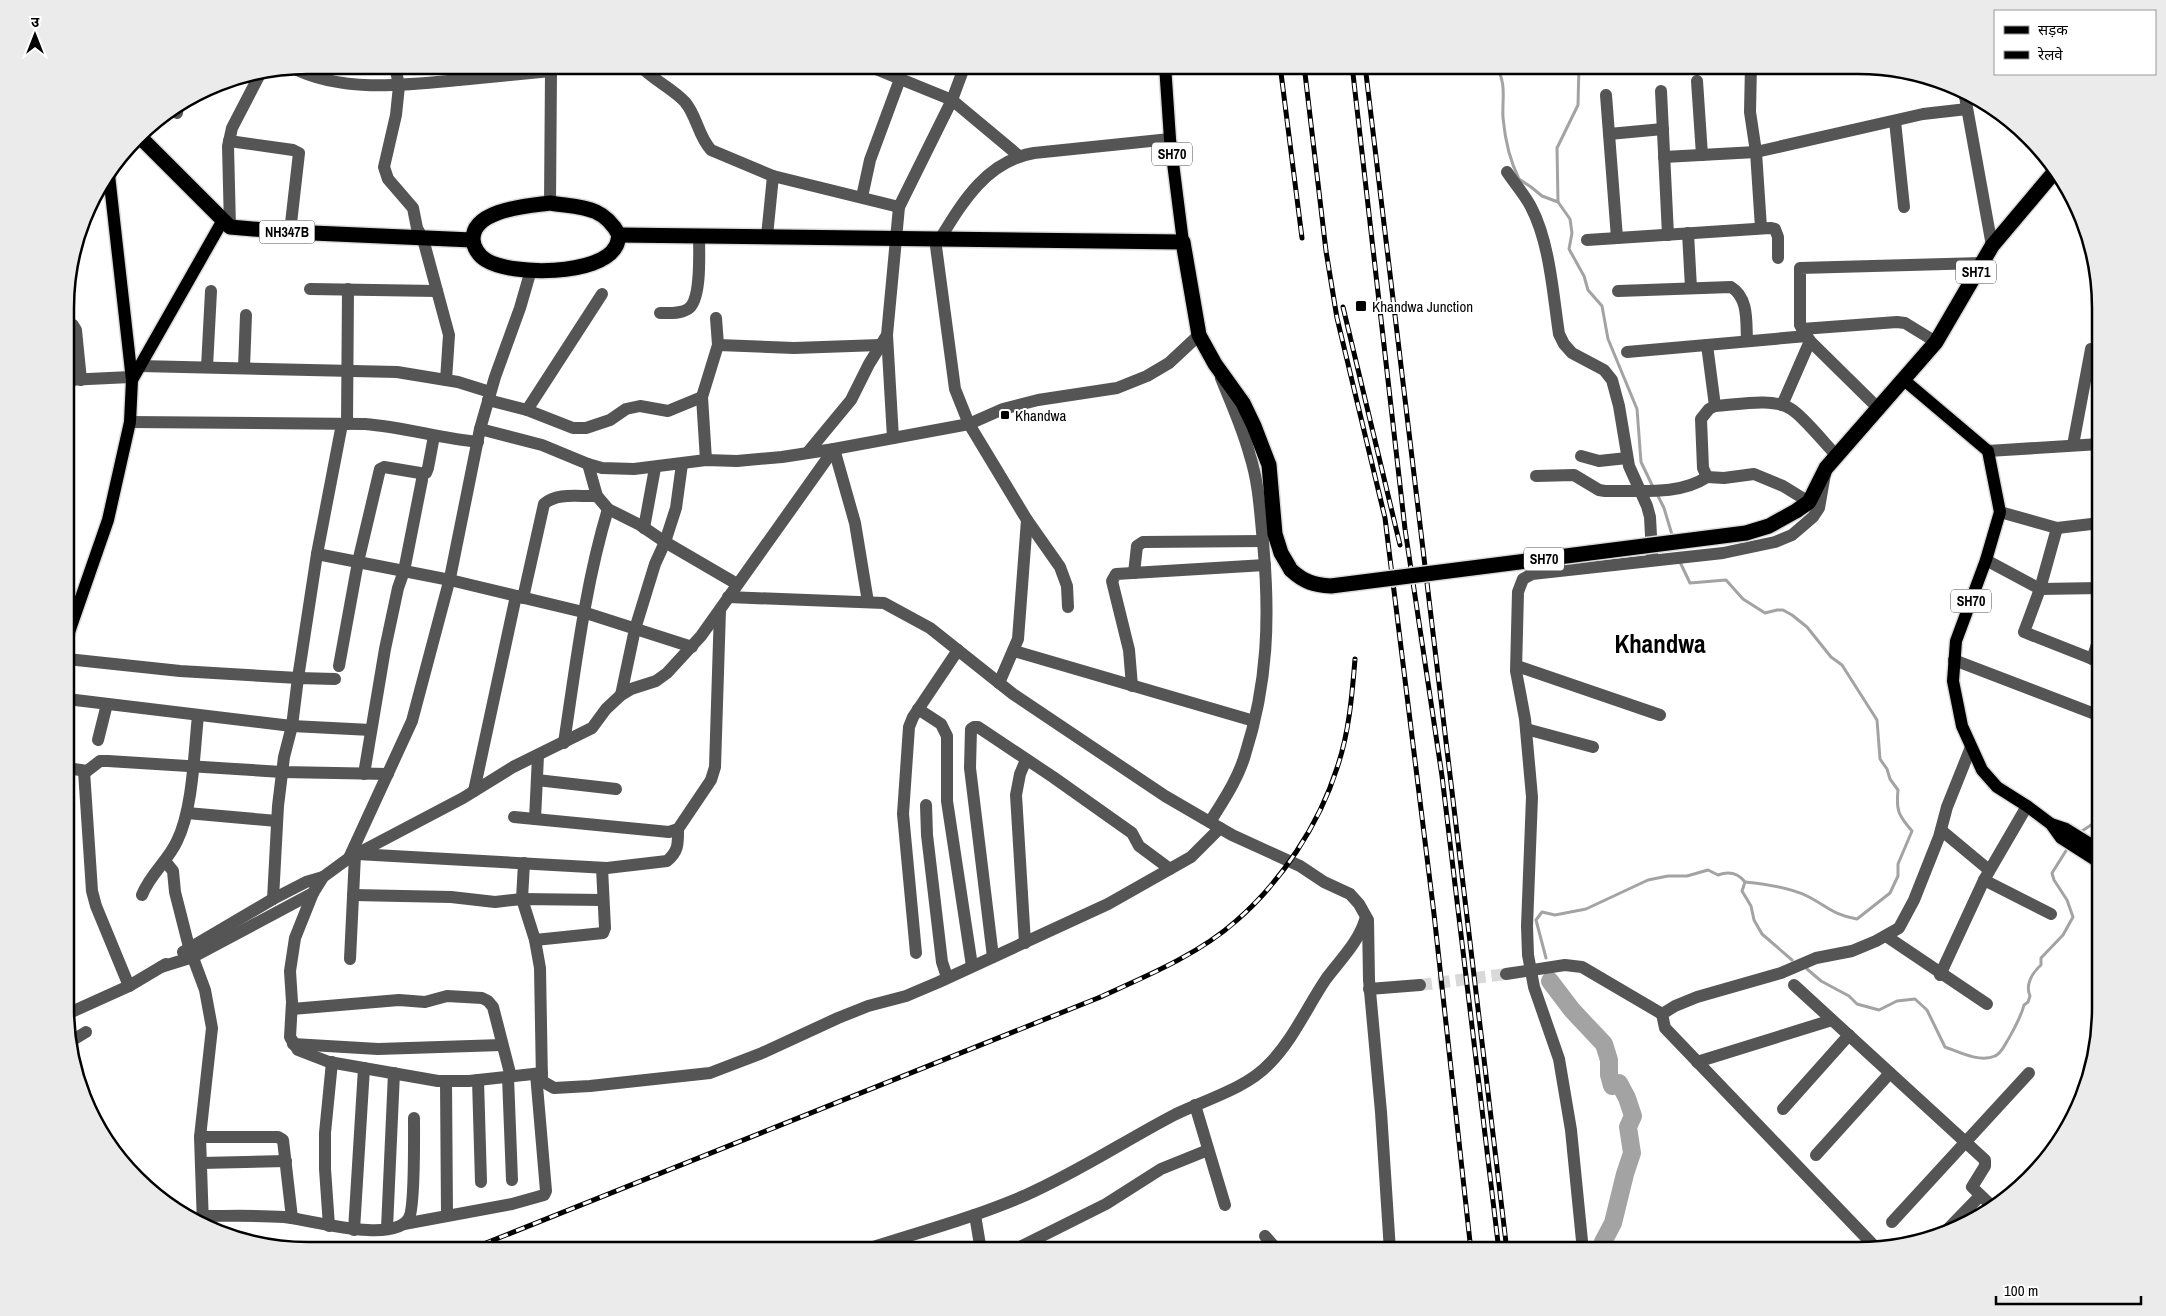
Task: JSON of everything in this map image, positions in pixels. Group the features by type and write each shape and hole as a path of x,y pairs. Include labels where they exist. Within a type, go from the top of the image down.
{"highway":[{"path":"144,141 226,223"},
{"name":"SH71","path":"1904,380 1936,342 1992,246 2051,176"},
{"path":"550,204 601,213 613,224 619,235 616,247 595,262 552,271 505,267 488,262 480,255 472,240 478,224 508,208 550,204"},
{"name":"NH347B","path":"226,223 290,232 472,240"},
{"path":"619,235 1183,242"},
{"name":"SH70","path":"1183,242 1199,335 1215,364 1243,403 1269,465 1274,534 1281,553 1291,570 1301,579 1311,584 1331,586 1746,533 1769,526 1802,506"},
{"path":"1802,506 1826,468 1904,380"}],"main road":[{"name":"SH70","path":"1166,74 1170,140 1183,242"},
{"path":"74,602 108,520 130,422 132,378 109,185"},
{"path":"132,378 226,223"},
{"path":"1904,380 1988,451"},
{"name":"SH70","path":"1988,451 2000,512 1986,560 1956,641 1953,681 1960,717 1982,770 1997,787 2027,806 2092,853"}],"street":[{"path":"311,74 349,83 398,86 499,74"},
{"path":"396,74 398,86 396,115 384,167 388,179 414,208 417,228 423,239 449,335 446,380"},
{"path":"550,74 552,131 550,204"},
{"path":"649,74 685,102 690,109 704,142 710,150 772,176 899,207"},
{"path":"891,74 952,100 1019,156"},
{"path":"893,438 884,340 899,207 952,100 962,74"},
{"path":"1751,74 1750,112 1756,152 1761,228"},
{"path":"226,223 229,141 232,128 257,79"},
{"path":"862,197 870,160 900,79"},
{"path":"1697,81 1702,155"},
{"path":"1661,91 1668,234"},
{"path":"1606,95 1617,238"},
{"path":"1966,100 1992,246"},
{"path":"1664,157 1756,152 1923,114 1968,109"},
{"path":"1895,121 1904,208"},
{"path":"1609,134 1663,129"},
{"path":"1068,606 1066,577 1027,520 969,424 955,389 938,239 964,200 978,184 992,170 1019,156 1170,140"},
{"path":"229,141 293,150 299,153 290,232"},
{"path":"1507,172 1531,207 1536,218 1545,246 1560,334 1564,344 1572,353 1604,370 1612,380 1619,406 1632,477 1647,506 1650,517 1652,560"},
{"path":"767,236 772,176"},
{"path":"1587,240 1761,228 1775,229 1778,233 1778,258"},
{"path":"1688,233 1691,288"},
{"path":"660,313 679,312 688,309 694,303 697,291 699,235"},
{"path":"1879,409 1806,335 1800,325 1800,268 1982,263"},
{"path":"350,960 354,856 412,721 450,580 478,435 531,270"},
{"path":"1618,291 1731,287 1740,292 1744,303 1748,341"},
{"path":"310,289 437,291"},
{"path":"273,898 282,772 292,726 317,554 345,424 348,370 348,289"},
{"path":"207,367 212,291"},
{"path":"526,410 602,294"},
{"path":"244,368 246,315"},
{"path":"706,460 702,397 718,345 716,318"},
{"path":"1627,352 1806,335 1897,322 1905,323 1936,342"},
{"path":"74,327 76,330 81,380"},
{"path":"130,422 386,426 434,436 478,435 542,445 588,464 619,469 655,468 706,460 737,461 834,449 969,424 1003,409 1029,402 1117,388 1147,376 1168,363 1199,335"},
{"path":"1782,405 1806,335"},
{"path":"718,345 794,348 884,340"},
{"path":"808,452 851,400 884,340"},
{"path":"1707,345 1714,406"},
{"path":"2072,445 2090,349 2092,349"},
{"path":"539,1074 542,1081 554,1088 710,1073 762,1053 868,1006 906,996 994,957 1108,904 1190,857 1215,825 1245,757 1264,671 1267,642 1265,565 1258,488 1250,455 1215,364"},
{"path":"140,366 397,372 446,380 573,428 586,428 610,420 626,409 640,406 668,411 702,397"},
{"path":"74,380 132,378"},
{"path":"1707,477 1703,468 1701,419 1714,406 1770,403 1782,405 1793,410 1837,456"},
{"path":"364,774 385,649 398,588 404,571 422,475 426,473 428,468 434,436"},
{"path":"1988,451 2092,444"},
{"path":"191,952 273,898 306,882 324,877 354,856 474,791 513,767 592,728 620,695 631,689 656,681 667,673 692,647 834,449"},
{"path":"834,449 851,505 868,602"},
{"path":"1581,456 1599,462 1627,458"},
{"path":"588,464 597,496 608,509 644,528 737,584"},
{"path":"620,695 635,629 654,564 665,542 676,508 682,464"},
{"path":"339,666 358,562 380,469 384,467 420,472 422,475"},
{"path":"644,528 655,468"},
{"path":"1582,1242 1571,1130 1560,1059 1534,987 1530,970 1527,926 1532,797 1526,729 1517,666 1518,592 1523,579 1532,574 1723,552 1775,542 1792,535 1813,517 1819,508 1826,468"},
{"path":"1536,476 1574,475 1599,490 1658,490 1695,485 1707,477 1724,478 1754,474 1783,486 1802,506"},
{"path":"474,791 544,504 549,499 559,497 597,496"},
{"path":"564,743 583,612 597,545 608,509"},
{"path":"2000,512 2057,528 2092,524"},
{"path":"999,682 1014,652 1018,639 1021,621 1027,520"},
{"path":"2057,528 2040,589 2024,632 2092,658"},
{"path":"1134,573 1137,546 1143,542 1263,541"},
{"path":"317,554 450,580 583,612 692,647"},
{"path":"1986,560 2040,589 2092,588"},
{"path":"1132,686 1130,650 1112,581 1116,574 1265,565"},
{"path":"728,597 884,603 930,628 999,682 1165,796 1215,825 1300,866 1324,882 1350,894 1359,904 1368,920 1370,989 1389,1242"},
{"path":"514,817 669,832 678,829 685,821 714,773 720,609"},
{"path":"916,953 903,814 909,727 918,708 958,650"},
{"path":"1014,652 1254,721"},
{"path":"74,660 180,670 335,679"},
{"path":"1954,660 2092,713"},
{"path":"1517,666 1660,715"},
{"path":"74,700 292,726 371,730"},
{"path":"98,740 107,704"},
{"path":"918,708 941,724 945,728 947,736 947,801 972,966"},
{"path":"142,895 146,882 165,861 178,840 187,813 198,716"},
{"path":"994,957 970,768 971,729 978,727 1132,833 1139,846 1170,869"},
{"path":"1526,729 1593,747"},
{"path":"1662,1014 1675,1006 1697,997 1781,973 1816,958 1852,951 1899,928 1914,900 1941,830 1947,807 1972,748"},
{"path":"535,819 538,756"},
{"path":"1025,943 1016,795 1020,774 1026,760"},
{"path":"74,769 84,771 100,762 108,761 282,772 388,774"},
{"path":"84,771 92,891 96,906 129,986"},
{"path":"537,780 616,789"},
{"path":"926,805 941,952 947,977"},
{"path":"1940,974 1987,875 2027,806"},
{"path":"187,813 277,821"},
{"path":"354,856 602,868 667,860 675,854 678,847 678,829"},
{"path":"1941,830 1987,875 2051,914"},
{"path":"165,861 173,871 175,892 191,952 205,990 212,1028 200,1137 203,1217"},
{"path":"210,1221 292,1218 354,1230 387,1228 512,1204 544,1195 546,1191 539,1074 540,968 536,940 522,899 524,863"},
{"path":"536,940 603,933 605,928 602,868"},
{"path":"324,877 313,893 296,938 290,971 292,1009 290,1037 298,1050 332,1062 394,1074 446,1081 539,1074"},
{"path":"74,1011 129,986 161,967 313,893"},
{"path":"353,895 451,897 495,902 522,899 603,900"},
{"path":"890,1242 975,1215 1025,1196 1061,1178 1140,1133 1252,1078 1269,1065 1286,1043 1325,981 1354,943 1366,916"},
{"path":"1886,936 1987,1004"},
{"path":"1506,974 1565,965 1582,967 1662,1014 1665,1028 1870,1242"},
{"path":"1370,989 1420,985"},
{"path":"1794,986 1986,1162 1972,1185 1988,1203"},
{"path":"292,1009 398,1000 425,1002 447,996 482,998 488,1001 492,1007 510,1077 512,1180"},
{"path":"1697,1062 1832,1020"},
{"path":"76,1038 86,1032"},
{"path":"1782,1109 1848,1036"},
{"path":"293,1044 378,1049 502,1045"},
{"path":"329,1226 325,1169 325,1134 332,1062"},
{"path":"354,1230 364,1068"},
{"path":"1816,1155 1890,1073"},
{"path":"1892,1222 2029,1073"},
{"path":"387,1228 394,1074"},
{"path":"478,1080 481,1182"},
{"path":"446,1081 447,1215"},
{"path":"1195,1105 1225,1205"},
{"path":"404,1224 410,1217 412,1202 414,1118"},
{"path":"200,1137 278,1137 283,1140 285,1144 292,1218"},
{"path":"1030,1242 1106,1204 1162,1169 1208,1150"},
{"path":"202,1163 286,1161"},
{"path":"1956,1221 1980,1196"},
{"path":"975,1215 978,1242"},
{"path":"1265,1236 1270,1242"}],"waterway":[{"path":"1500,74 1503,85 1505,134 1519,179 1542,196 1558,202"},
{"path":"1579,74 1578,105 1557,148 1558,202 1570,219 1572,233 1569,249 1584,276 1588,290 1602,306 1608,339 1637,409 1641,462 1653,487"},
{"path":"1657,494 1664,508 1673,538"},
{"path":"1679,560 1690,583 1726,580 1743,599 1765,613 1783,610 1792,615 1807,627 1831,657 1842,665 1877,720 1880,759 1898,790 1897,803 1899,812 1912,831 1898,864 1898,876 1890,893 1857,919 1836,913 1807,896 1792,890 1745,882"},
{"path":"2082,831 2092,824"},
{"path":"1807,969 1821,981 1849,996 1857,1004 1879,1010 1897,1001 1915,999 1927,1010 1945,1047 1976,1058 1995,1056 2000,1053 2018,1022 2024,1005 2028,1002 2030,996 2029,983 2032,975 2041,965 2041,958 2063,935 2073,917 2067,900 2054,880 2052,873 2069,846"},
{"path":"1546,958 1536,920 1542,912 1555,915 1586,909 1648,880 1668,876 1687,876 1708,870 1718,875 1733,874 1745,882 1742,891 1751,906 1754,920 1762,934 1792,960"},
{"path":"1550,981 1572,1010 1604,1044 1609,1060 1609,1075 1612,1086 1619,1083 1627,1098 1633,1116 1628,1127 1632,1153 1613,1223 1603,1242"}],"tunnel":[{"path":"1420,985 1506,974"}],"railway":[{"path":"1281,74 1302,238"},
{"path":"1305,74 1326,251 1337,318 1385,518 1434,914 1470,1242"},
{"path":"1353,74 1405,529 1442,776 1498,1242"},
{"path":"1366,74 1506,1242"},
{"path":"1343,307 1400,545"},
{"path":"488,1242 1098,998 1188,955 1205,944 1253,906 1283,870 1309,831 1329,789 1341,755 1351,701 1355,659"}],"place":[{"name":"Khandwa Junction","path":"1361,306"},
{"name":"Khandwa","path":"1005,415"}],"district":[{"name":"Khandwa","path":"1660,644"}]}
